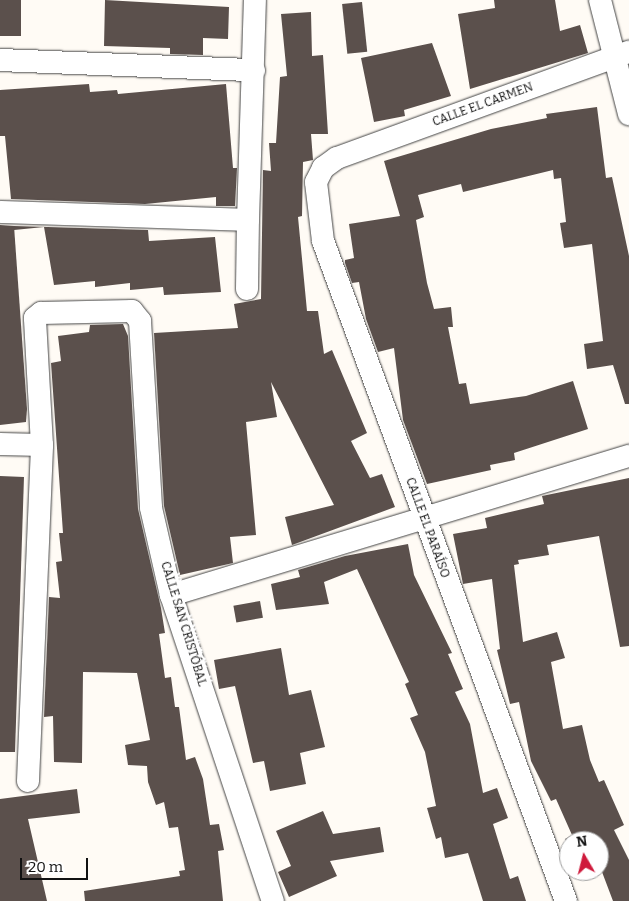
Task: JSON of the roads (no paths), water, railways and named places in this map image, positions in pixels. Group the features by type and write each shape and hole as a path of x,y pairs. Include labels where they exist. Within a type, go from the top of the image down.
{"street":[{"path":"247,289 255,0"},
{"path":"600,0 623,54 629,114"},
{"name":"CALLE EL CARMEN","path":"337,158 623,54"},
{"path":"0,60 254,70"},
{"name":"CALLE EL PARAÍSO","path":"337,158 323,168 316,182 323,241 424,520 566,901"},
{"path":"0,212 248,220"},
{"name":"CALLE SAN CRISTÓBAL","path":"42,445 36,315 132,311 140,322 151,508 171,594 273,901"},
{"path":"0,444 42,445 28,781"},
{"path":"171,594 424,520 629,456"}]}
